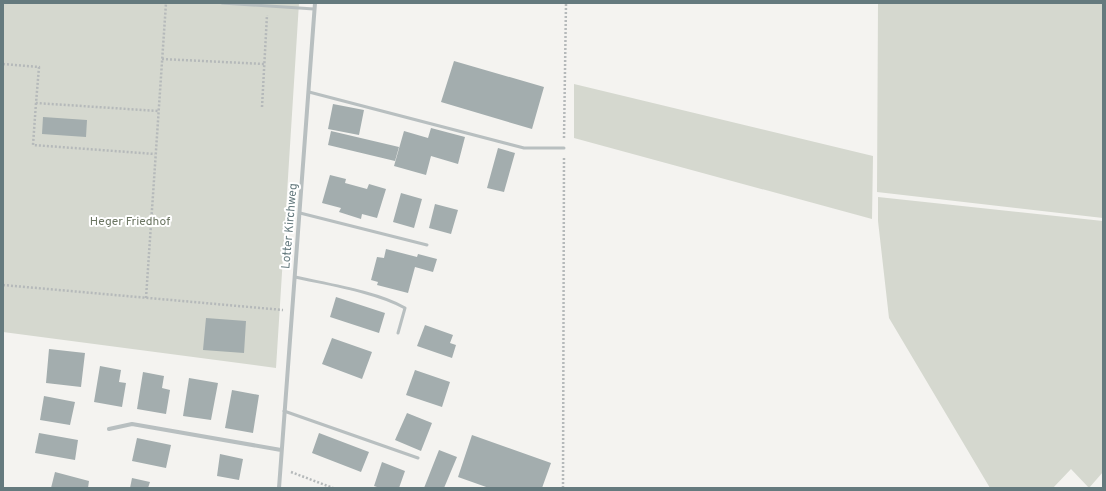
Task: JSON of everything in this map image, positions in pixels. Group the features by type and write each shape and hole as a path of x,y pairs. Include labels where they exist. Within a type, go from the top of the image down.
{"street":[{"name":"Lotter Kirchweg","path":"280,488 281,450 309,92 314,3"},
{"path":"109,429 132,424 281,450"}],"lane":[{"path":"222,3 314,9"},
{"path":"309,92 524,148 564,148"},
{"path":"300,213 427,245"},
{"path":"295,277 373,296 399,304 405,308 398,333"},
{"path":"284,411 418,458"}],"path":[{"path":"146,298 166,3"},
{"path":"563,488 566,3"},
{"path":"262,107 267,6"},
{"path":"162,59 264,64"},
{"path":"3,64 39,67 33,145 155,154"},
{"path":"36,103 158,111"},
{"path":"3,285 292,311"},
{"path":"280,468 333,488"}],"green space":[{"name":"Heger Friedhof","path":"3,3 299,3 276,368 3,332"},
{"path":"878,3 1103,3 1103,218 877,192"},
{"path":"574,84 873,156 872,219 574,138"},
{"path":"878,197 1103,221 1103,472 1089,488 1071,469 1053,488 990,488 889,318 878,221"}],"building":[{"path":"454,61 544,87 532,129 441,102"},
{"path":"333,104 364,110 359,135 328,129"},
{"path":"43,117 87,120 86,137 42,134"},
{"path":"431,128 465,137 458,164 431,156 426,175 394,166 404,131 428,138"},
{"path":"331,131 399,147 395,161 328,145"},
{"path":"498,148 515,153 504,192 487,188"},
{"path":"330,175 346,179 345,183 367,189 369,184 386,189 377,218 362,214 361,219 339,212 341,208 322,203"},
{"path":"401,193 422,199 414,228 393,222"},
{"path":"435,204 458,210 451,234 429,228"},
{"path":"386,249 417,257 418,254 437,259 433,272 415,267 408,293 377,285 378,282 371,280 377,257 384,258"},
{"path":"336,297 385,313 379,333 330,317"},
{"path":"206,318 246,321 244,353 203,350"},
{"path":"425,325 453,335 450,343 456,345 452,358 417,346"},
{"path":"332,338 372,352 362,379 322,364"},
{"path":"49,349 85,353 81,387 46,383"},
{"path":"100,366 121,370 119,382 126,383 122,407 94,402"},
{"path":"415,370 450,382 442,407 406,395"},
{"path":"143,372 164,376 162,388 170,390 166,414 137,409"},
{"path":"189,378 218,383 211,420 183,416"},
{"path":"232,390 259,395 253,433 225,428"},
{"path":"44,396 75,402 70,425 40,420"},
{"path":"407,413 432,423 421,451 395,440"},
{"path":"39,433 78,440 75,460 35,453"},
{"path":"319,433 369,452 361,472 312,453"},
{"path":"472,435 551,463 542,488 489,488 458,477"},
{"path":"137,438 171,445 166,468 132,461"},
{"path":"439,450 457,457 444,488 424,488"},
{"path":"220,454 243,459 239,480 217,476"},
{"path":"382,462 405,471 399,488 380,488 374,486"},
{"path":"55,472 89,481 88,488 51,488"},
{"path":"132,478 150,482 148,488 130,488"}]}
